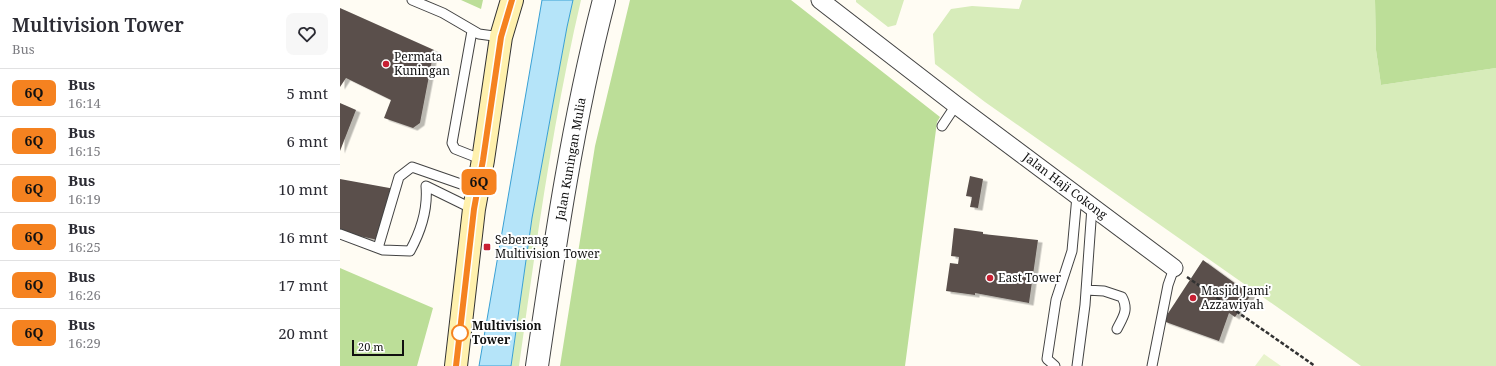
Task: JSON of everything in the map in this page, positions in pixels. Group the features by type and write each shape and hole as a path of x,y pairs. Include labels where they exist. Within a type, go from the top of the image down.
{"main road":[{"path":"456,366 476,200 501,37 512,0"}],"street":[{"name":"Jalan Kuningan Mulia","path":"537,366 556,241 589,58 604,0"},
{"name":"Jalan Haji Cokong","path":"826,2 956,105 1174,268"}],"lane":[{"path":"412,0 443,13 479,34 501,37"},
{"path":"472,31 452,143 455,149 483,160"},
{"path":"942,126 956,105"},
{"path":"378,248 399,177 412,167 423,170 476,200"},
{"path":"340,234 378,248 410,251 420,233 427,198 423,170"},
{"path":"426,186 476,200"},
{"path":"1055,366 1047,359 1056,300 1072,251 1077,196"},
{"path":"1077,366 1086,290 1092,207"},
{"path":"1152,366 1167,291 1174,268"},
{"path":"1086,290 1104,291 1122,298 1126,305 1126,311 1117,329"}],"path":[{"path":"1174,268 1315,366"}],"green space":[{"path":"461,0 483,0 481,9"},
{"path":"573,0 581,0 554,136 519,366 511,366 532,218"},
{"path":"630,0 791,0 940,117 937,122 905,366 560,366 595,146"},
{"path":"856,0 904,0 896,25 888,27 856,2"},
{"path":"1022,0 1375,0 1376,50 1381,85 1496,68 1496,366 1361,366 985,102 935,64 933,34 951,9 972,6 1019,9"},
{"path":"1375,0 1496,0 1496,68 1381,85 1376,50"},
{"path":"340,268 433,308 417,366 340,366"},
{"path":"1264,354 1281,366 1255,366"}],"water":[{"path":"542,0 573,0 532,218 511,366 479,366"}],"building":[{"name":"Permata Kuningan","path":"340,8 434,50 420,123 413,128 384,118 391,100 346,78 340,87"},
{"path":"340,103 356,110 340,151"},
{"path":"970,176 983,179 978,208 970,207 972,197 966,196"},
{"path":"340,179 395,189 378,240 340,231"},
{"name":"East Tower","path":"954,228 983,232 983,234 1038,240 1029,303 975,293 975,295 946,291 950,263 958,264 959,257 951,256"},
{"path":"1203,260 1251,295 1235,317 1229,313 1219,341 1163,321"}],"bus line":[{"name":"6Q","path":"456,366 474,209 483,160 501,37 512,0"}],"place":[{"name":"Permata Kuningan","path":"386,64"},
{"name":"Seberang Multivision Tower","path":"487,247"},
{"name":"East Tower","path":"990,278"},
{"name":"Masjid Jami' Azzawiyah","path":"1193,298"},
{"name":"Multivision Tower","path":"460,333"}]}
